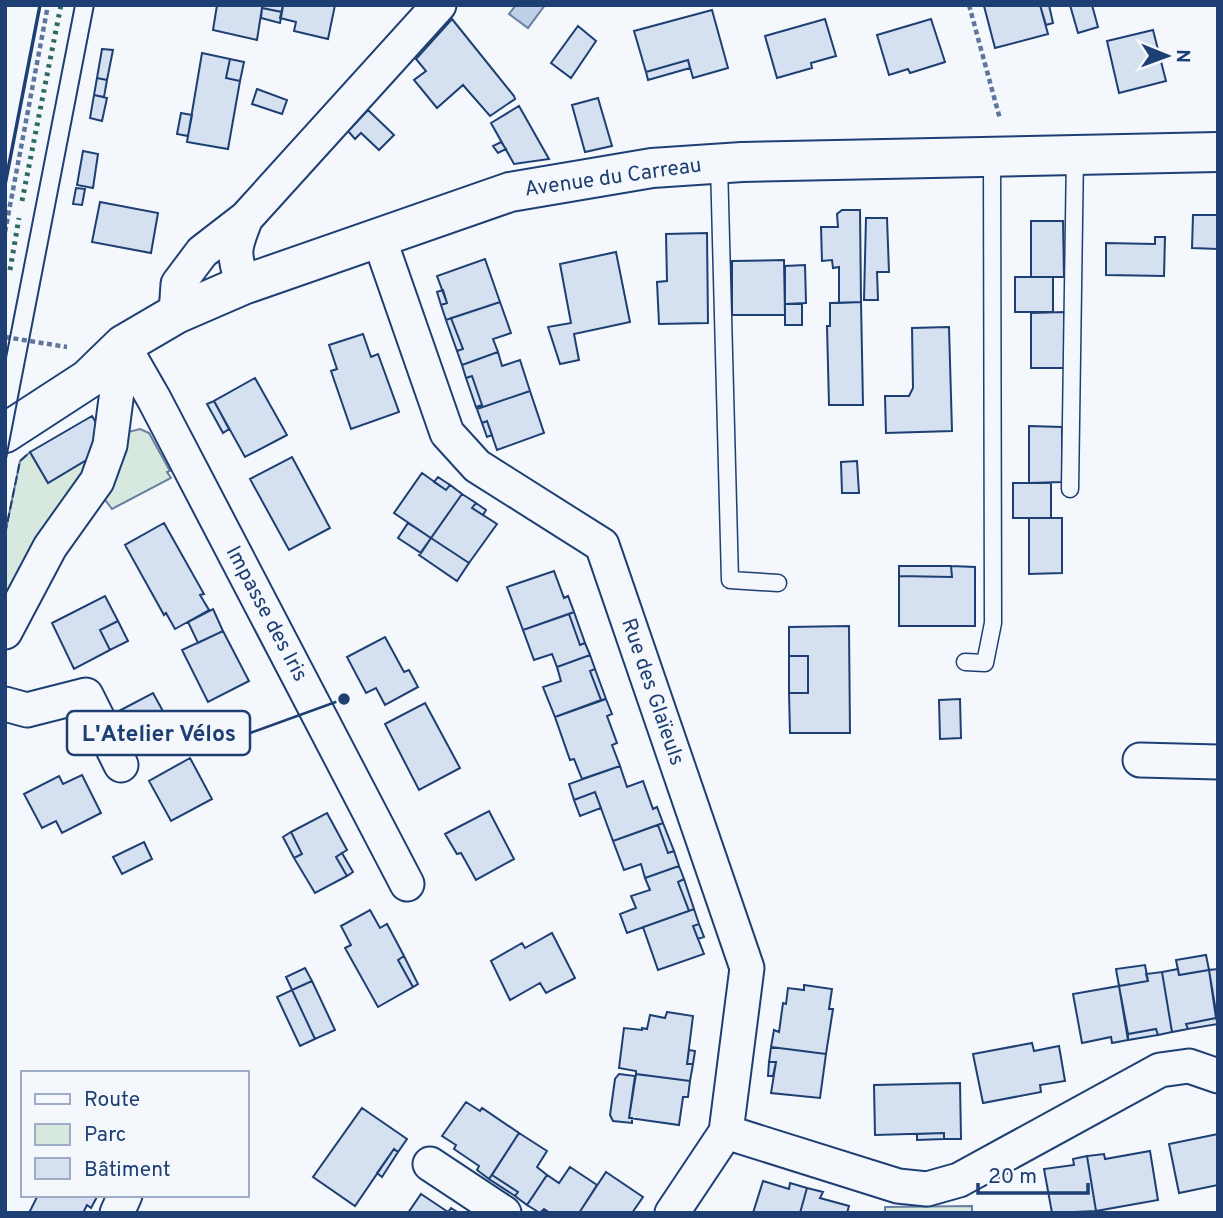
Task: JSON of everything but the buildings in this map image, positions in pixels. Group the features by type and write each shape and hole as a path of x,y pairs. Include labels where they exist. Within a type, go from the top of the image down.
{"street":[{"path":"176,314 178,284 202,252 246,218 439,5"},
{"name":"Avenue du Carreau","path":"5,405 75,360 123,345 176,314 243,285 510,192 652,168 719,164 1003,155 1218,152"},
{"path":"243,285 235,246 246,218"},
{"name":"Rue des Glaïeuls","path":"379,238 447,433 477,466 602,545 747,968 726,1132 672,1213"},
{"path":"5,632 50,547 97,481 110,445 123,345"},
{"name":"Avenue du Carreau","path":"5,433 88,379 123,345"},
{"name":"Impasse des Iris","path":"123,345 407,884"},
{"path":"5,704 27,710 86,695 121,765"},
{"path":"1140,760 1218,762"},
{"path":"726,1132 898,1186 927,1189 959,1180 1160,1070 1189,1066 1218,1076"},
{"path":"430,1164 504,1213"},
{"path":"117,1213 124,1197"}],"lane":[{"path":"1070,489 1075,154"},
{"path":"965,662 985,663 993,623 1003,155"},
{"path":"719,164 730,580 778,583"}],"path":[{"path":"5,232 48,5"},
{"path":"969,5 1002,127 1003,155"},
{"path":"5,337 67,347"}],"green space":[{"path":"140,429 149,433 170,471 167,472 171,478 112,509 103,497 128,432"},
{"path":"30,452 48,482 98,453 5,611 5,534 20,461"},
{"path":"972,1206 972,1213 885,1213 885,1207"}],"water":[{"path":"516,5 545,5 528,28 509,14"}],"tram line":[{"path":"5,363 75,5"},
{"path":"5,464 94,5"}],"hedge":[{"path":"22,201 61,5"},
{"path":"10,270 19,218"}],"fence":[{"path":"5,534 20,461 30,452"}],"wall":[{"path":"5,185 40,5"}],"place":[{"name":"L'Atelier Vélos","path":"344,699"}]}
